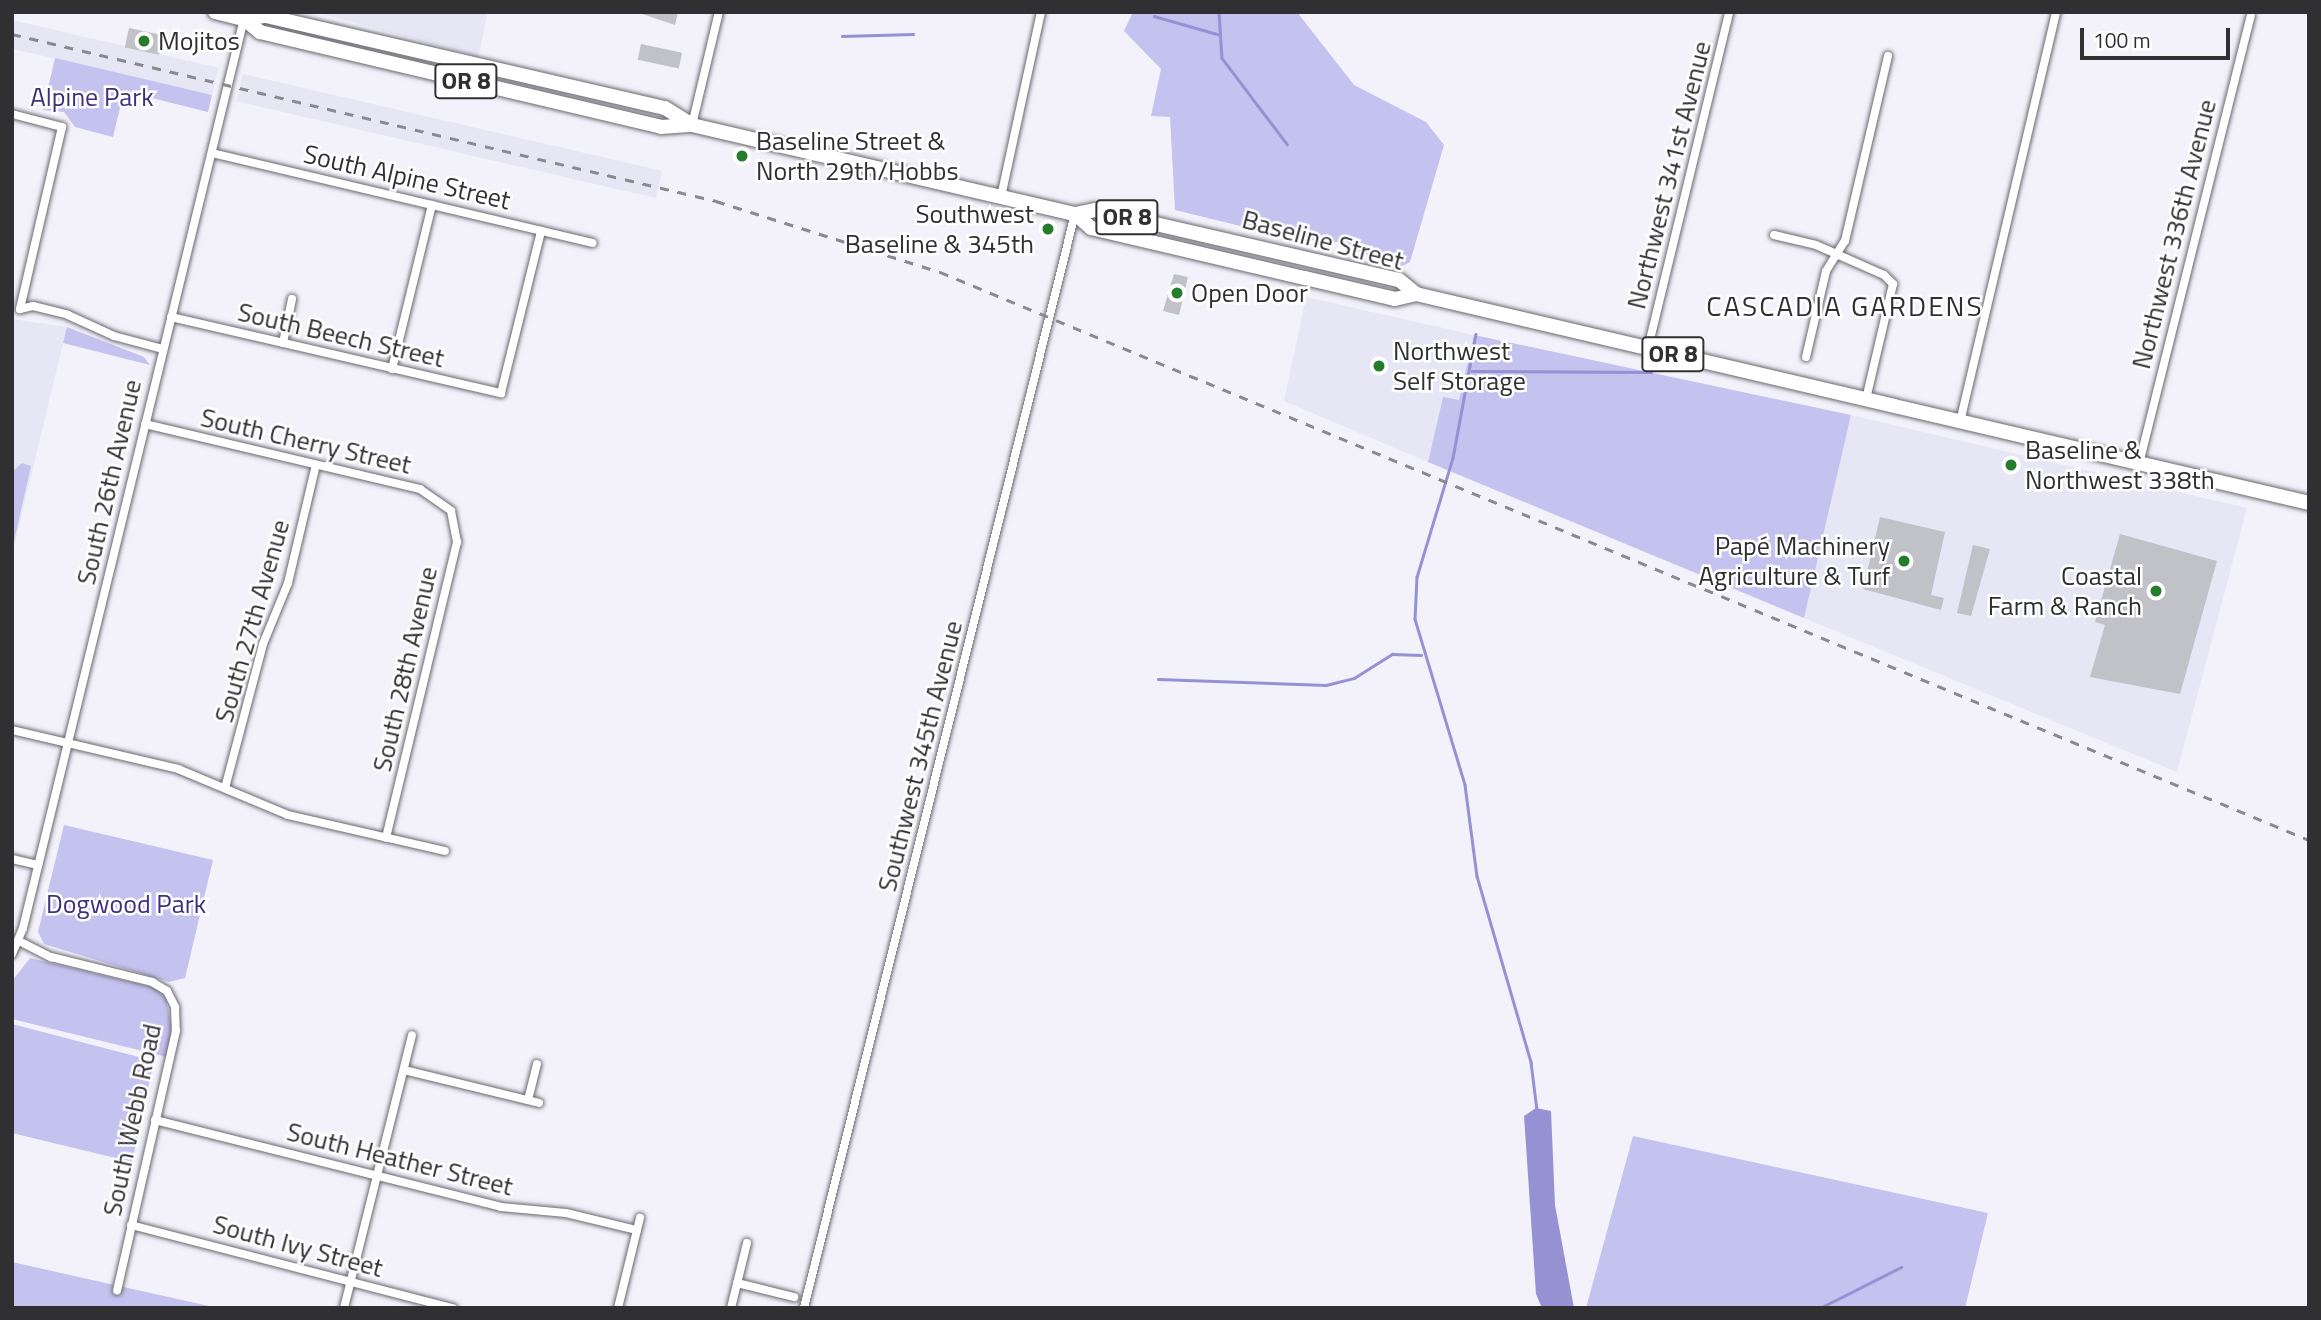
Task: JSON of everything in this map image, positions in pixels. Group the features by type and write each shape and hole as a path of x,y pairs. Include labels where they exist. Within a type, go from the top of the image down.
{"highway":[{"name":"Baseline Street","path":"215,12 244,19 260,32 661,127 692,125 1075,214 1095,210 1399,280 1416,293 1648,348"},
{"name":"OR 8","path":"1648,348 2309,503"}],"street":[{"path":"692,125 719,12"},
{"name":"Northwest 341st Avenue","path":"1648,348 1730,12"},
{"path":"1960,422 2056,12"},
{"path":"1001,197 1039,13"},
{"name":"Northwest 336th Avenue","path":"2139,464 2251,16"},
{"name":"South 26th Avenue","path":"12,954 19,942 69,743 244,19"},
{"path":"1806,357 1826,271 1844,241 1888,56"},
{"path":"12,114 62,127 20,309 33,306 68,314 125,340 163,349"},
{"name":"South Alpine Street","path":"212,153 592,243"},
{"path":"392,369 432,205"},
{"name":"Southwest 345th Avenue","path":"804,1308 1075,214"},
{"name":"South Beech Street","path":"171,317 501,393 541,231"},
{"path":"1774,235 1816,245 1884,275 1894,290 1866,399"},
{"path":"283,343 292,299"},
{"name":"South Cherry Street","path":"145,424 420,489 451,511"},
{"name":"South 27th Avenue","path":"225,788 262,644 288,583 316,465"},
{"name":"South 28th Avenue","path":"386,838 457,542 451,511"},
{"path":"12,730 178,769 225,788 264,808 445,851"},
{"path":"12,859 38,865"},
{"name":"South Webb Road","path":"19,942 51,957 152,982 172,998 176,1031 117,1290"},
{"path":"344,1308 412,1035"},
{"path":"528,1100 537,1064"},
{"path":"404,1070 539,1102"},
{"name":"South Heather Street","path":"155,1120 501,1207 566,1213 637,1230"},
{"path":"618,1308 640,1218"},
{"name":"South Ivy Street","path":"131,1225 453,1308"},
{"path":"731,1308 747,1243"},
{"path":"737,1283 794,1297"}],"shaded area":[{"path":"316,12 488,12 478,57"},
{"path":"12,20 219,68 212,95 12,49"},
{"path":"243,74 662,171 656,198 237,101"},
{"name":"Northwest Self Storage","path":"1306,297 1474,335 1459,401 1443,397 1428,462 1284,401"},
{"path":"12,319 67,327 12,555"},
{"path":"1851,415 2247,508 2177,772 1804,618"},
{"path":"1536,1108 1551,1111 1555,1205 1574,1308 1542,1308 1536,1294 1524,1116"}],"green space":[{"path":"1133,12 1297,12 1354,85 1426,122 1444,145 1410,262 1397,269 1337,242 1294,239 1175,210 1170,117 1151,116 1161,69 1124,31"},
{"name":"Alpine Park","path":"55,58 212,95 208,112 124,91 113,137 75,127 64,112 43,110"},
{"path":"67,327 144,357 150,365 63,343"},
{"path":"1474,335 1851,415 1804,618 1428,462 1443,397 1459,400"},
{"path":"22,463 31,466 12,550 12,472"},
{"name":"Dogwood Park","path":"64,825 213,860 185,978 169,982 44,944 38,932"},
{"name":"Dogwood Park","path":"30,958 156,988 166,999 172,1027 167,1057 12,1019 12,981"},
{"path":"12,1024 154,1061 132,1162 12,1133"},
{"path":"1633,1136 1988,1213 1965,1308 1586,1308"},
{"path":"12,1262 110,1284 218,1308 12,1308"}],"building":[{"path":"636,12 678,12 675,25"},
{"name":"Mojitos","path":"129,28 163,35 159,55 125,48"},
{"path":"641,44 682,53 679,68 638,60"},
{"name":"Open Door","path":"1174,274 1188,277 1179,315 1163,311"},
{"name":"Papé Machinery Agriculture & Turf","path":"1880,517 1945,532 1931,595 1944,598 1941,610 1863,589"},
{"name":"Coastal Farm & Ranch","path":"2120,534 2217,561 2180,694 2090,677 2105,625 2095,622"},
{"path":"1973,545 1990,549 1971,616 1957,613"}],"waterway":[{"path":"1219,12 1222,58 1287,144"},
{"path":"1154,16 1217,34"},
{"path":"842,36 913,34"},
{"path":"1476,334 1453,458 1417,577 1415,619 1465,785 1477,876 1531,1062 1537,1110"},
{"path":"1472,371 1651,372"},
{"path":"1158,679 1326,685 1354,678 1392,654 1421,655"},
{"path":"1820,1308 1901,1267"}],"railway":[{"path":"12,34 716,201 940,272 2309,840"}],"place":[{"name":"Mojitos","path":"144,41"},
{"name":"Baseline Street & North 29th/Hobbs","path":"742,156"},
{"name":"Southwest Baseline & 345th","path":"1048,229"},
{"name":"Open Door","path":"1177,293"},
{"name":"Northwest Self Storage","path":"1379,366"},
{"name":"Baseline & Northwest 338th","path":"2011,465"},
{"name":"Papé Machinery Agriculture & Turf","path":"1904,561"},
{"name":"Coastal Farm & Ranch","path":"2156,591"}],"district":[{"name":"CASCADIA GARDENS","path":"1845,306"}]}
